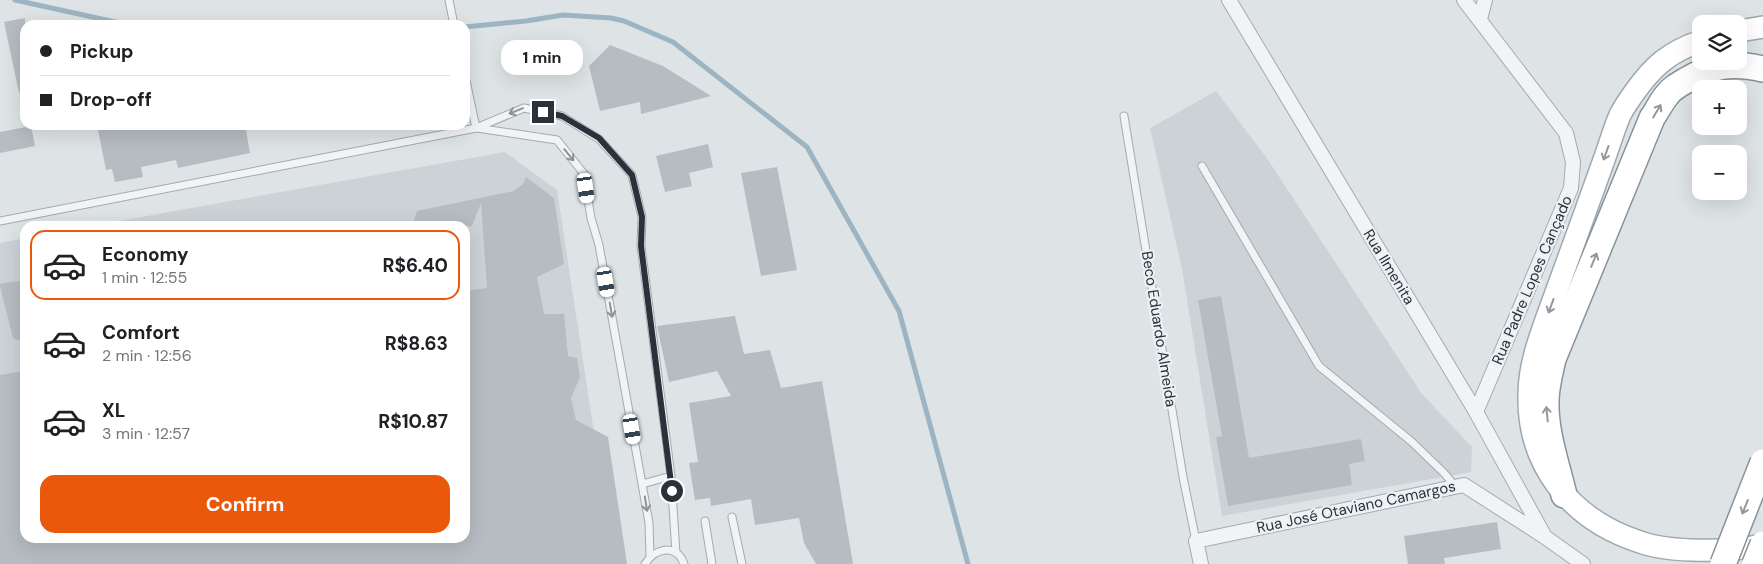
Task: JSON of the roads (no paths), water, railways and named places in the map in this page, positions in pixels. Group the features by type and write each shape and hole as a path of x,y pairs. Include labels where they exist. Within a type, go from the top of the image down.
{"highway":[{"path":"1564,495 1550,439 1546,410 1546,394 1553,359 1652,118 1667,94 1700,71 1718,66 1738,65 1763,69"},
{"path":"1723,564 1763,462"},
{"path":"1756,564 1763,545"}],"main road":[{"path":"1747,29 1763,26"},
{"path":"1692,45 1666,58 1649,72 1621,114 1541,334 1531,373 1529,394 1530,417 1534,438 1543,463 1554,483 1573,504 1602,525 1640,542 1658,546 1701,549 1745,549 1763,545"}],"street":[{"name":"Rua Ilmenita","path":"1229,0 1476,412 1546,537"},
{"name":"Rua Padre Lopes Cançado","path":"1464,0 1566,132 1573,162 1571,188 1476,412"},
{"path":"1480,19 1485,0"},
{"name":"Rua José Otaviano Camargos","path":"1196,541 1464,484 1546,537 1583,564"},
{"path":"1196,541 1200,564"}],"lane":[{"path":"449,0 453,20"},
{"path":"470,100 476,128"},
{"path":"470,129 524,108 562,116 599,138 632,175 642,217 641,246 671,476 676,553"},
{"name":"Beco Eduardo Almeida","path":"1124,116 1183,477 1196,541"},
{"path":"476,128 557,140 584,174 591,218 599,245 649,523 650,556 646,564"},
{"path":"0,221 466,130"},
{"path":"1202,166 1320,366 1412,442 1444,472 1455,486"},
{"path":"642,484 671,476"},
{"path":"732,517 742,564"},
{"path":"705,521 712,564"},
{"path":"650,556 658,551 667,550 676,553 684,564"}],"waterway":[{"path":"15,0 106,20"},
{"path":"470,27 563,15 611,18 624,21 673,42 807,147 899,311 968,564"}]}
